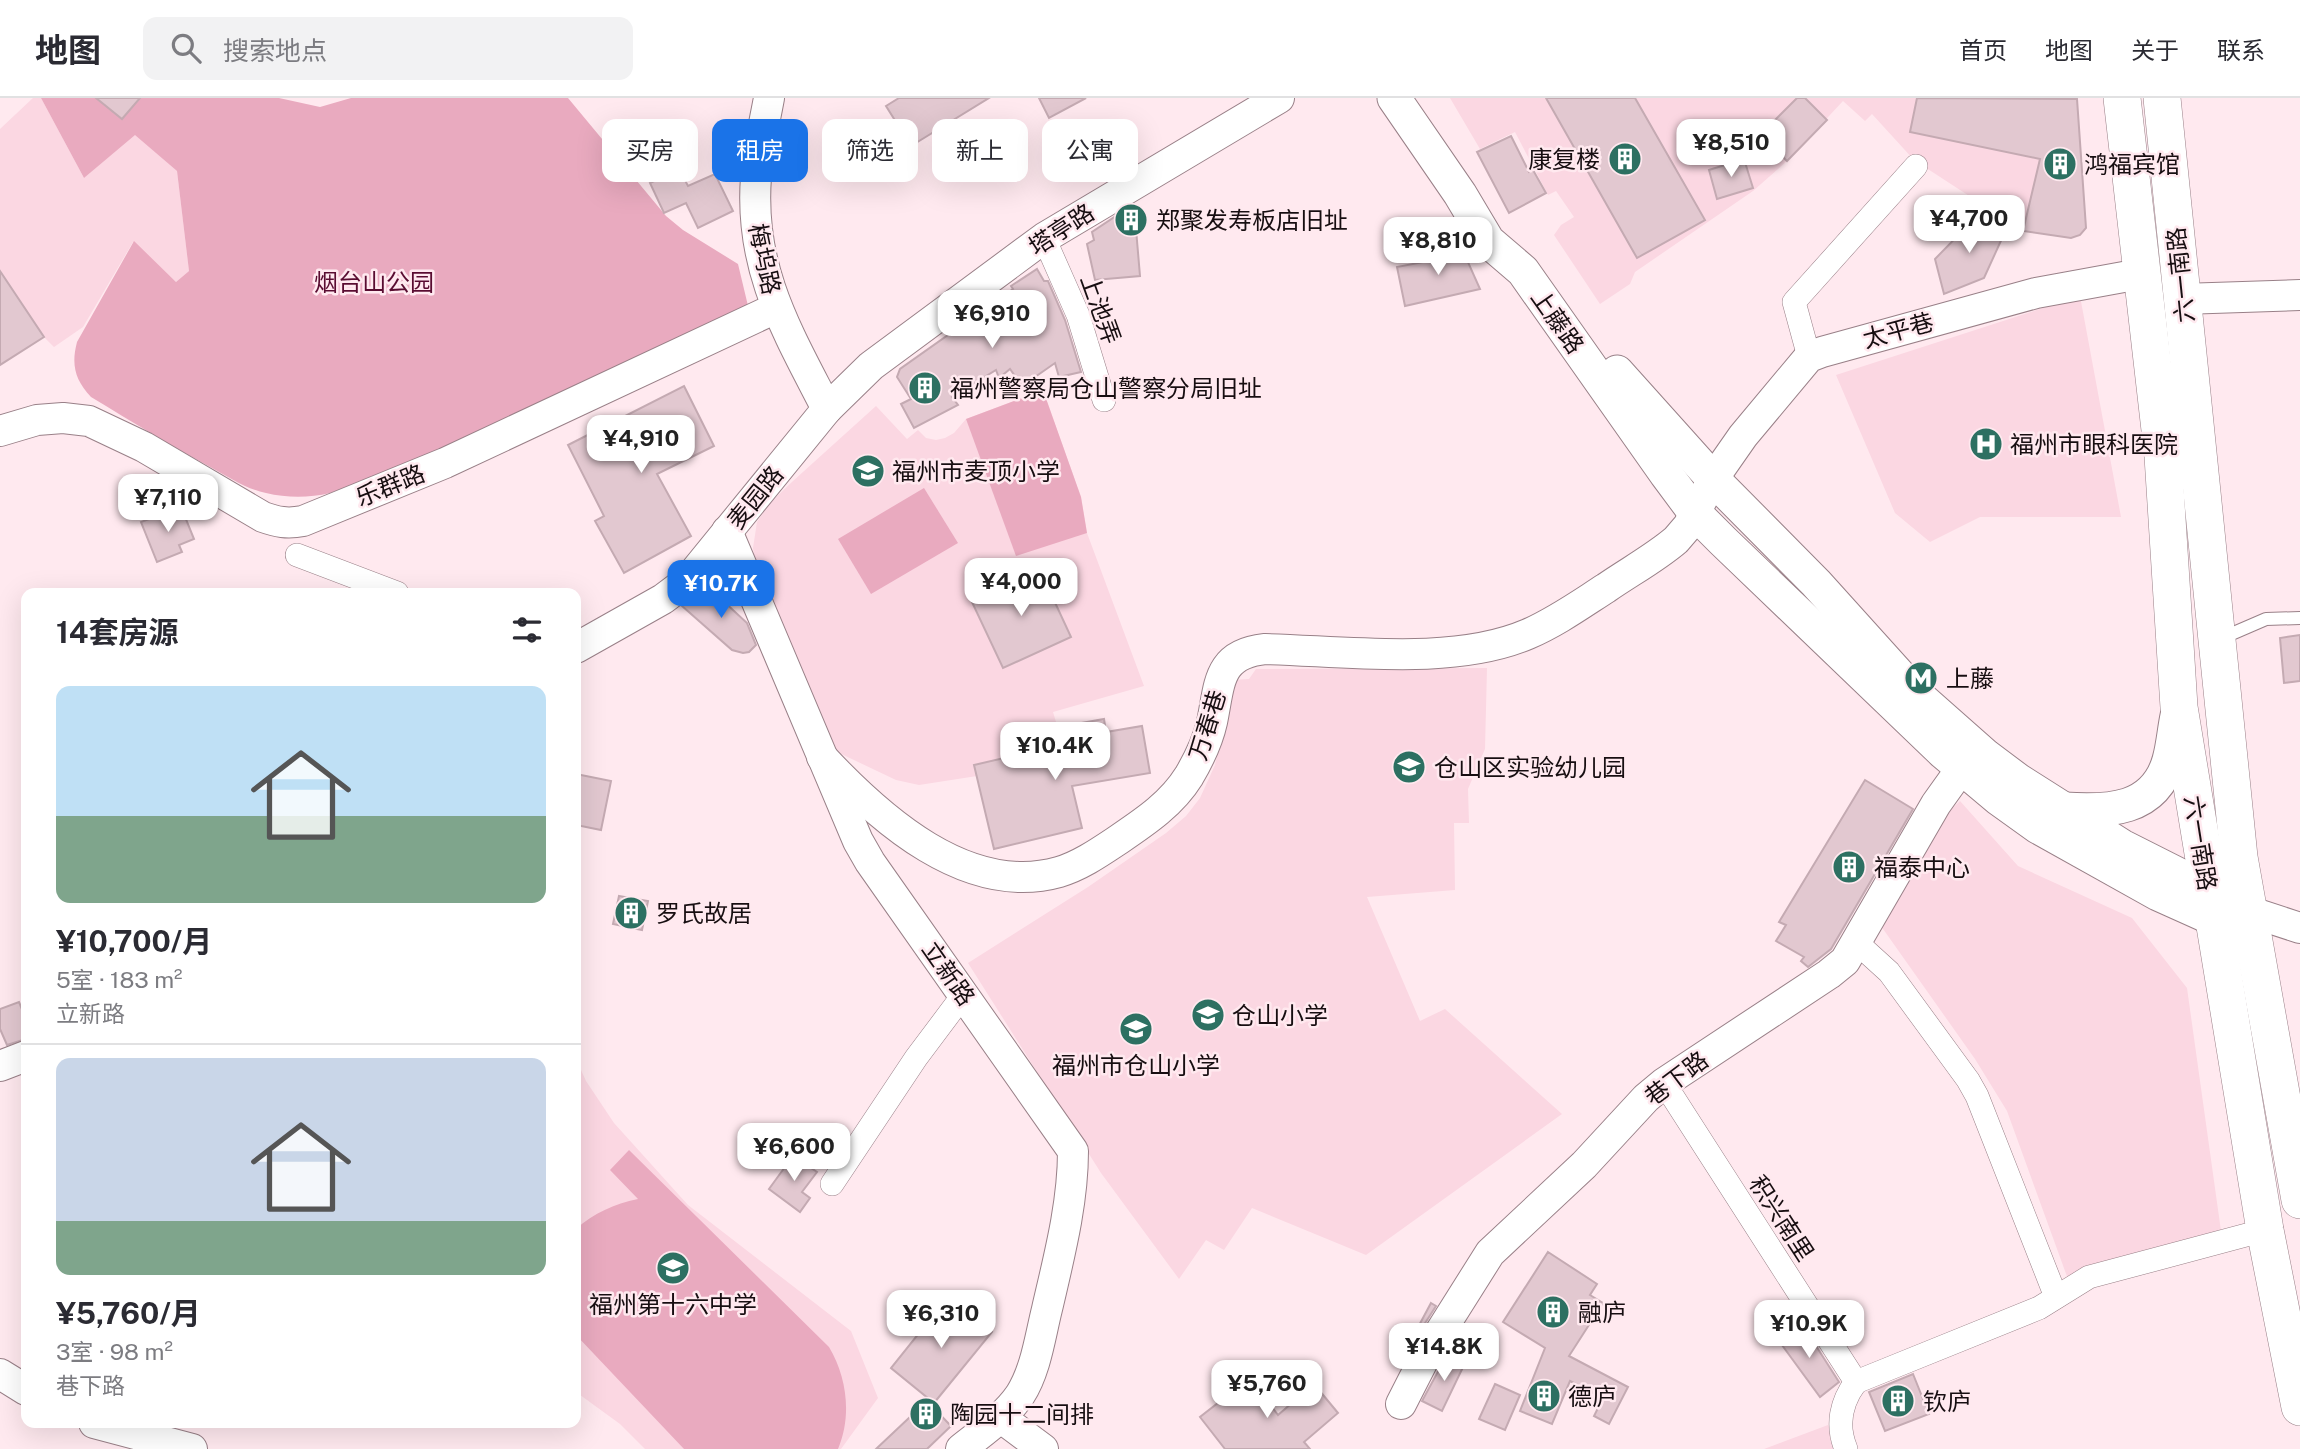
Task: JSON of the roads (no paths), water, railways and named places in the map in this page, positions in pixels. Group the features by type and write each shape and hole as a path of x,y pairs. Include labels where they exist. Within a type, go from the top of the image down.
{"main road":[{"name":"上藤路","path":"1394,98 1460,194 1488,241 1522,271 1695,513 1962,769 1999,799 2038,827 2158,894 2230,913"},
{"path":"1410,98 1507,244 1555,295 1580,330 1713,479 1816,583 1917,695 1986,756 2018,780 2230,913"},
{"name":"六一南路","path":"2122,98 2140,274 2163,456 2179,707 2300,1200"},
{"name":"六一南路","path":"2162,98 2239,857 2230,913 2265,1230 2300,1407"},
{"path":"2064,809 2112,810 2131,804 2151,792 2170,759 2179,707"}],"street":[{"name":"梅坞路","path":"769,98 758,156 755,217 762,266 776,308 827,409"},
{"name":"塔亭路","path":"827,409 871,366 1044,238 1279,98"},
{"path":"1713,479 1743,436 1809,357 1794,302 1916,166"},
{"name":"上池弄","path":"1044,238 1078,315 1104,400"},
{"name":"太平巷","path":"1809,357 2036,293 2140,274"},
{"path":"2182,299 2300,295"},
{"name":"乐群路","path":"0,431 37,420 63,418 89,421 144,447 263,517 284,524 292,523 303,521 445,463 776,308"},
{"name":"麦园路","path":"581,646 687,581 827,409"},
{"name":"万春巷","path":"821,757 895,824 954,861 1002,875 1035,876 1058,873 1095,855 1149,820 1182,788 1208,738 1218,685 1224,670 1235,657 1249,651 1265,649 1434,653 1464,651 1508,641 1550,624 1667,547 1683,533 1713,479"},
{"name":"立新路","path":"727,531 848,821 870,862 1073,1151 1068,1210 1041,1338 1020,1394 1000,1417 961,1449"},
{"path":"297,555 384,588"},
{"name":"巷下路","path":"1401,1404 1427,1353 1482,1263 1519,1224 1584,1165 1646,1098 1664,1083 1845,961 1936,804 1962,769"},
{"path":"2230,913 2300,928"},
{"path":"1856,942 1889,972 1969,1080 2056,1297"},
{"path":"832,1184 916,1059 964,994"},
{"path":"0,1066 21,1058"},
{"name":"积兴南里","path":"1664,1083 1856,1382"},
{"path":"1846,1449 1841,1432 1841,1412 1856,1382 2039,1308 2089,1276 2265,1230"},
{"path":"0,1374 21,1387"},
{"path":"1000,1417 1043,1449"},
{"path":"113,1428 192,1449"}],"lane":[{"path":"2218,640 2266,619 2300,618"}],"place":[{"name":"康复楼","path":"1625,159"},
{"name":"鸿福宾馆","path":"2060,164"},
{"name":"郑聚发寿板店旧址","path":"1131,220"},
{"name":"福州警察局仓山警察分局旧址","path":"925,388"},
{"name":"福州市眼科医院","path":"1986,444"},
{"name":"福州市麦顶小学","path":"868,471"},
{"name":"上藤","path":"1921,678"},
{"name":"仓山区实验幼儿园","path":"1409,767"},
{"name":"福泰中心","path":"1849,867"},
{"name":"罗氏故居","path":"631,913"},
{"name":"仓山小学","path":"1208,1015"},
{"name":"福州市仓山小学","path":"1136,1029"},
{"name":"福州第十六中学","path":"673,1268"},
{"name":"融庐","path":"1553,1312"},
{"name":"德庐","path":"1544,1396"},
{"name":"钦庐","path":"1898,1401"},
{"name":"陶园十二间排","path":"926,1414"}],"park label":[{"name":"烟台山公园","path":"374,282"}]}
